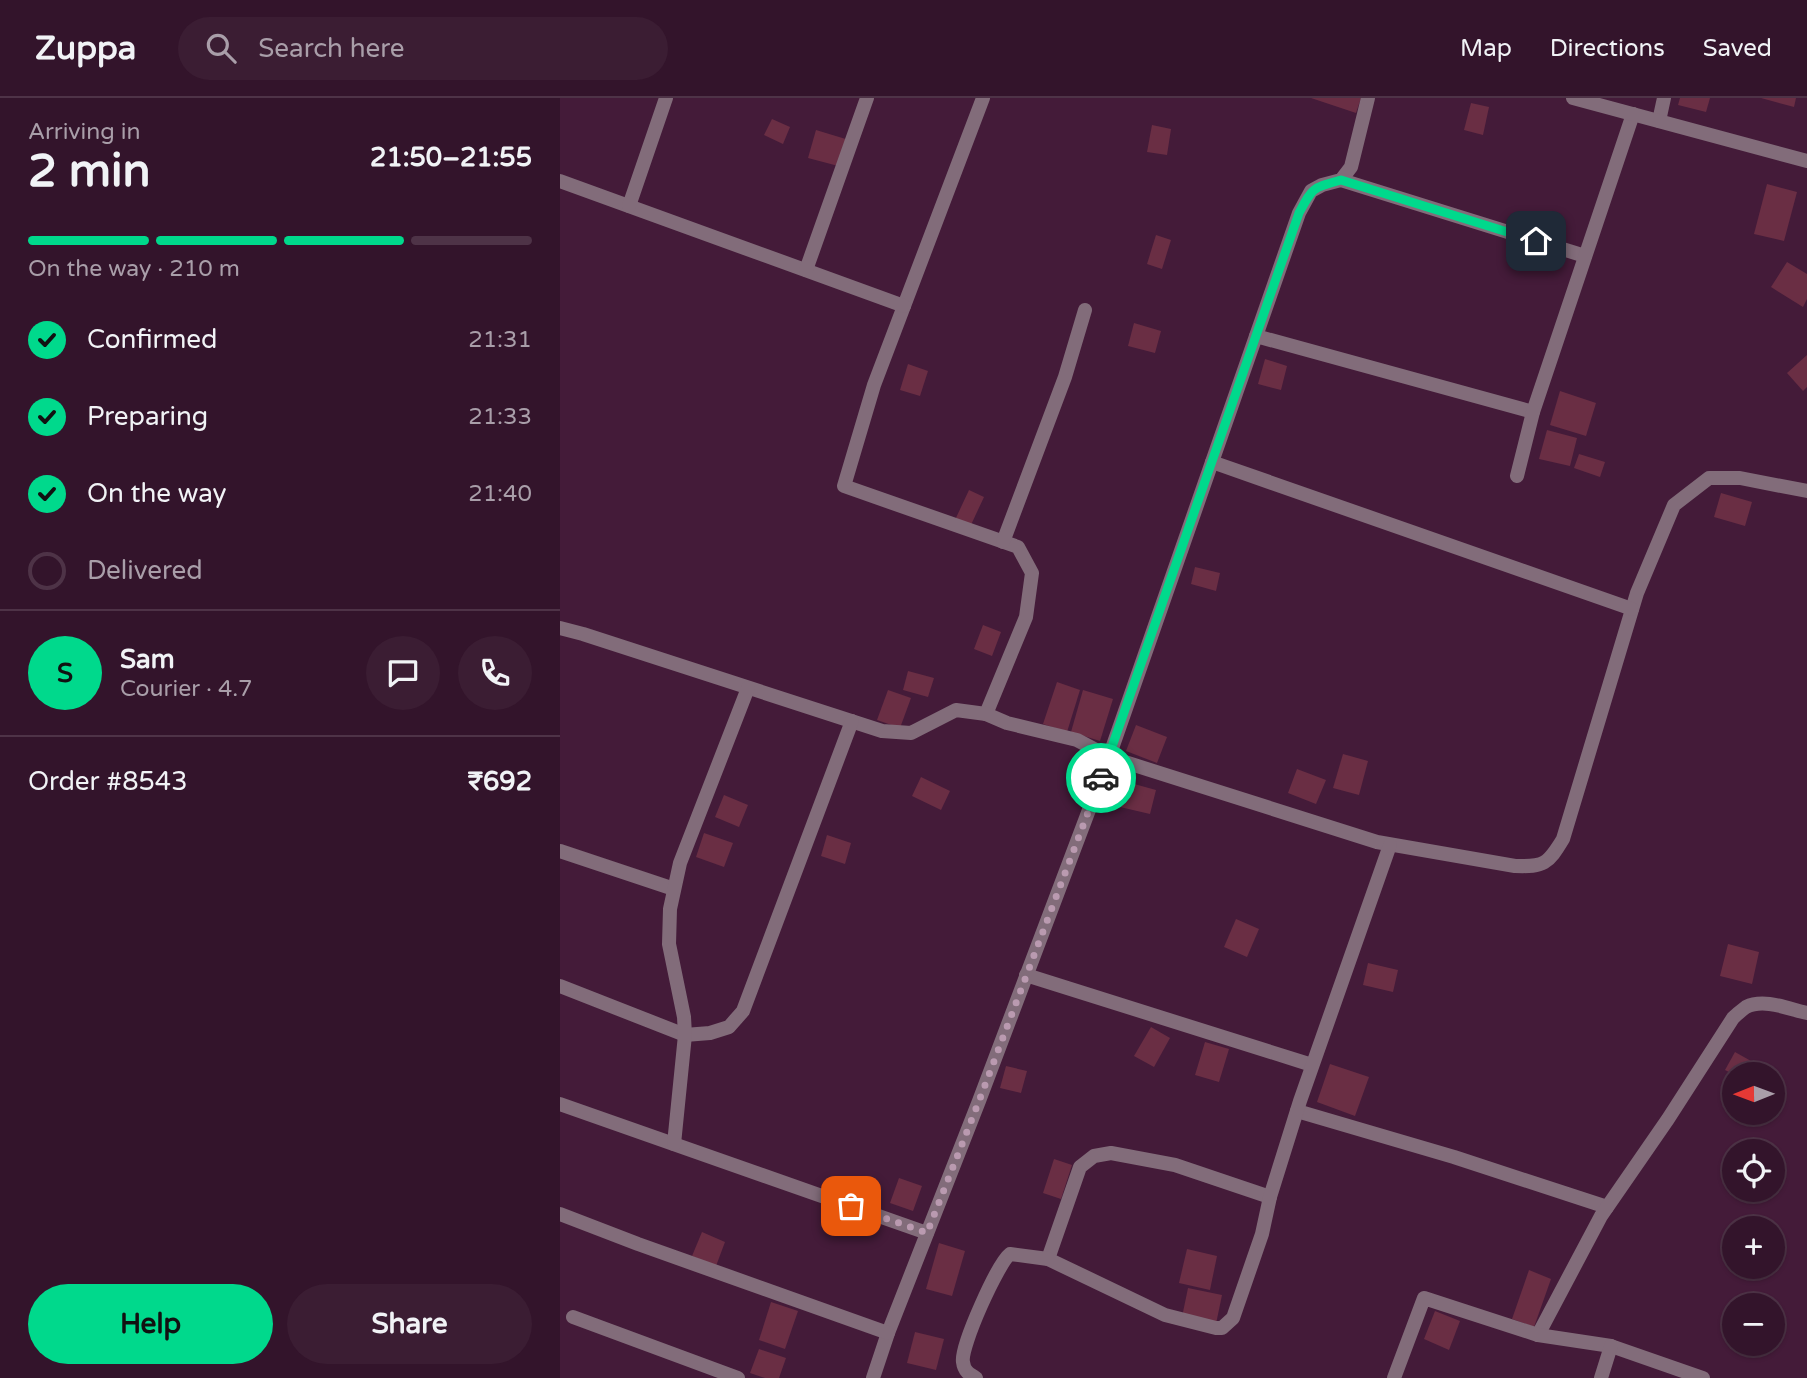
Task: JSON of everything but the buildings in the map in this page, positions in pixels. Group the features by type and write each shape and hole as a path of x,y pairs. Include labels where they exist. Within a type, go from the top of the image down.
{"street":[{"path":"629,206 666,98"},
{"path":"806,270 867,98"},
{"path":"982,98 874,385 844,486 1018,547 1032,573 1026,617 986,714"},
{"path":"1341,180 1351,167 1368,98"},
{"path":"1573,98 1807,161"},
{"path":"1659,121 1664,98"},
{"path":"1517,476 1533,412 1633,114"},
{"path":"873,1378 1109,757 1299,213 1311,191 1341,180 1585,256"},
{"path":"560,181 904,306"},
{"path":"1003,542 1065,377 1085,310"},
{"path":"1256,336 1533,412"},
{"path":"1212,462 1632,610"},
{"path":"560,628 882,731 911,733 956,710 986,714 1007,723 1077,740 1109,757 1390,845 1535,867 1552,858 1563,839 1637,593 1674,505 1709,478 1740,478 1807,491"},
{"path":"674,1144 685,1035 684,1017 668,944 670,909 680,863 748,688"},
{"path":"560,986 685,1035 710,1033 729,1027 743,1011 852,721"},
{"path":"976,1378 967,1372 963,1365 963,1349 990,1286 1005,1258 1010,1254 1048,1259 1165,1315 1216,1328 1222,1328 1233,1318 1262,1234 1270,1197 1312,1065 1390,845"},
{"path":"560,850 674,889"},
{"path":"1027,975 1312,1065"},
{"path":"1538,1335 1607,1207 1733,1018 1747,1007 1756,1004 1807,1013"},
{"path":"560,1104 927,1233"},
{"path":"1297,1111 1454,1157 1607,1207"},
{"path":"1048,1259 1080,1167 1094,1157 1111,1153 1175,1165 1270,1197"},
{"path":"560,1214 888,1333"},
{"path":"1394,1378 1424,1298 1538,1335 1611,1346 1703,1378"},
{"path":"573,1317 738,1378"},
{"path":"1601,1378 1611,1346"}],"way so far":[{"path":"851,1206 927,1233 1101,778"}],"route":[{"path":"1101,778 1299,213 1311,191 1341,180 1536,241"}]}
